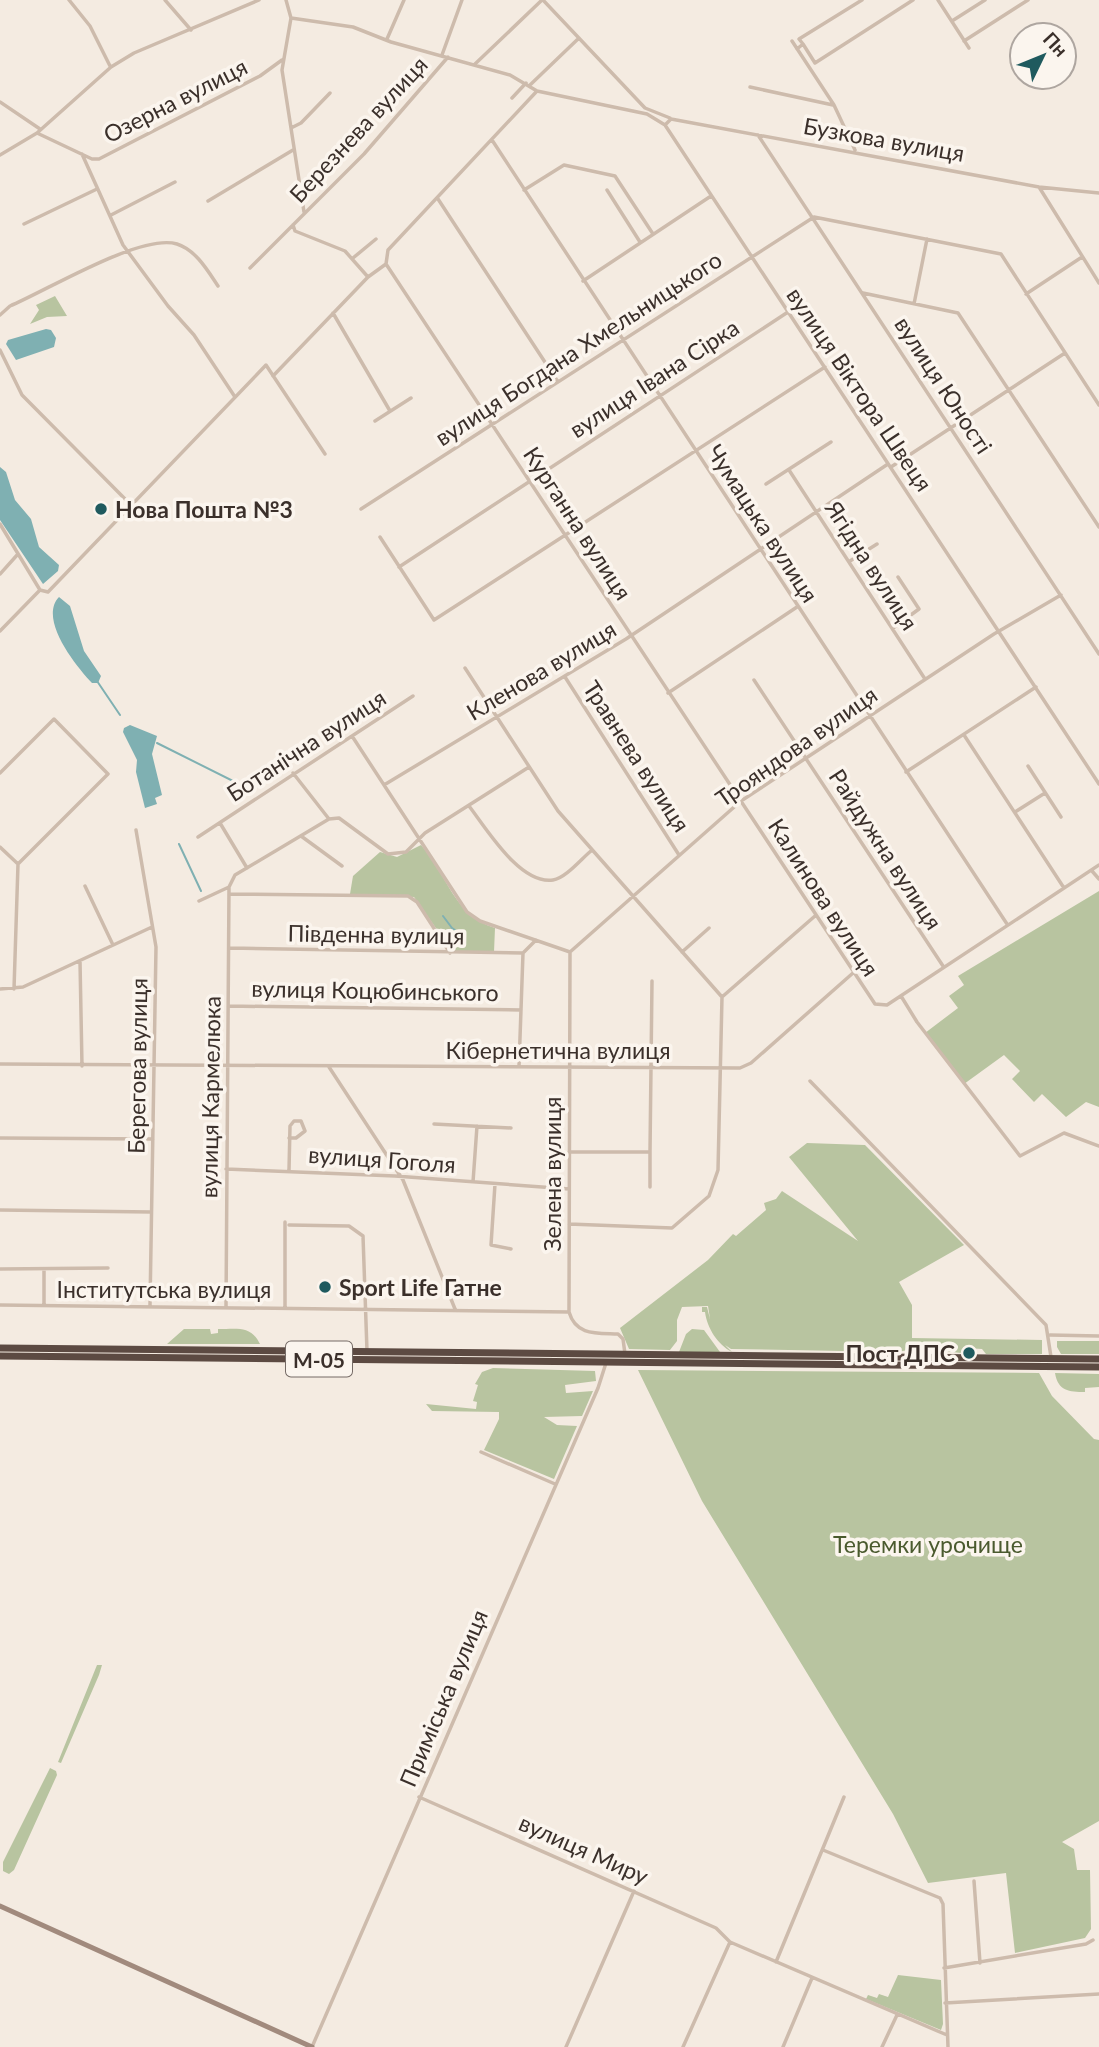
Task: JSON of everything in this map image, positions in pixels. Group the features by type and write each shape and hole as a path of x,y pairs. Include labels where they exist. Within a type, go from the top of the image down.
{"highway":[{"name":"М-05","path":"0,1348 626,1354 638,1359 1099,1367"},
{"name":"М-05","path":"0,1356 606,1363 638,1359 1099,1359"}],"street":[{"path":"69,0 90,26 111,67"},
{"path":"165,0 191,30"},
{"path":"0,155 38,131 111,67 134,53 259,0"},
{"path":"286,0 291,18 353,27 387,40 474,64 528,84 537,92 647,114 665,125 671,118"},
{"path":"387,40 404,0"},
{"path":"442,55 461,0"},
{"path":"474,64 542,0"},
{"name":"Бузкова вулиця","path":"542,0 645,108 671,118 1039,187 1099,194"},
{"path":"862,0 800,39 814,62 913,0"},
{"path":"938,0 969,48"},
{"path":"952,21 985,0"},
{"path":"964,41 1028,0"},
{"name":"Озерна вулиця","path":"291,18 282,60 290,128 305,203 304,214"},
{"path":"512,98 579,38"},
{"path":"792,41 834,105 855,151"},
{"path":"797,49 803,44"},
{"name":"Березнева вулиця","path":"250,268 364,154 448,57"},
{"name":"Озерна вулиця","path":"0,102 38,131 82,154 99,159 260,76 282,60"},
{"path":"750,87 834,105"},
{"path":"273,376 368,277 386,264 388,250 537,92"},
{"path":"290,128 301,123 330,93"},
{"name":"вулиця Віктора Швеця","path":"665,125 1099,784"},
{"name":"вулиця Юності","path":"758,135 814,216 1099,654"},
{"name":"Чумацька вулиця","path":"492,140 658,397 1007,924"},
{"path":"208,201 294,149"},
{"name":"Озерна вулиця","path":"82,154 128,251 168,306 194,335 235,397"},
{"path":"524,190 564,165 615,176 653,234"},
{"path":"111,215 175,182"},
{"path":"1039,187 1099,283"},
{"path":"24,224 97,189"},
{"path":"607,190 640,242"},
{"path":"583,281 711,196"},
{"path":"438,199 558,382"},
{"path":"814,216 1001,254 1099,405"},
{"name":"вулиця Богдана Хмельницького","path":"361,509 814,216"},
{"name":"Березнева вулиця","path":"293,225 295,231 345,251 368,277"},
{"path":"352,258 376,239"},
{"path":"914,304 928,239"},
{"path":"0,315 10,306 144,244 178,244 202,264 218,286"},
{"path":"1026,294 1082,257"},
{"name":"Курганна вулиця","path":"386,264 741,801"},
{"path":"863,293 958,313 1099,527"},
{"name":"вулиця Івана Сірка","path":"399,567 788,312"},
{"path":"333,313 390,411"},
{"path":"0,350 22,394 131,505"},
{"name":"Кленова вулиця","path":"384,785 631,635 815,510 1065,353"},
{"path":"0,524 40,590 48,592 266,365 325,454"},
{"path":"380,537 434,620 825,367"},
{"path":"374,421 411,398"},
{"path":"766,484 831,442"},
{"name":"Ягідна вулиця","path":"789,470 925,679"},
{"path":"850,561 877,544"},
{"path":"0,574 18,554"},
{"path":"893,628 919,609 898,576"},
{"path":"0,631 40,590"},
{"name":"Трояндова вулиця","path":"570,952 741,801 925,679 1061,595"},
{"path":"668,693 797,607"},
{"path":"465,668 558,811 722,997 718,1068 718,1170 709,1196 672,1228 569,1224"},
{"name":"Травнева вулиця","path":"564,677 680,855"},
{"name":"Райдужна вулиця","path":"754,680 943,966"},
{"path":"906,772 1036,687"},
{"name":"Ботанічна вулиця","path":"198,836 413,696"},
{"path":"0,773 54,719 108,774 18,864 14,989"},
{"path":"964,735 1065,888"},
{"path":"352,736 473,918 570,952"},
{"path":"1028,766 1061,817"},
{"path":"199,901 229,887 232,877 329,819 339,818 388,854 406,852 419,839 529,768"},
{"path":"293,774 329,819"},
{"path":"1015,812 1045,793"},
{"name":"Калинова вулиця","path":"741,801 872,1002 882,1007 901,996"},
{"path":"469,806 511,860 532,874 554,880 592,850"},
{"name":"Ботанічна вулиця","path":"220,823 247,868"},
{"name":"Берегова вулиця","path":"136,830 156,947 150,1305"},
{"path":"301,836 342,866"},
{"path":"0,846 18,864"},
{"path":"1099,865 901,996 1020,1156 1064,1133 1099,1146"},
{"path":"1092,871 1099,879"},
{"path":"85,886 113,945"},
{"name":"вулиця Кармелюка","path":"226,1308 229,887"},
{"path":"230,894 408,896 417,902 450,953"},
{"path":"722,997 815,916"},
{"path":"0,989 14,989 152,927"},
{"path":"682,952 709,928"},
{"path":"523,953 536,940"},
{"name":"Південна вулиця","path":"230,948 523,953"},
{"name":"Зелена вулиця","path":"569,1312 570,952"},
{"name":"вулиця Коцюбинського","path":"519,1067 523,953"},
{"path":"80,961 82,1066"},
{"name":"Кібернетична вулиця","path":"0,1064 155,1067 746,1066 853,973"},
{"path":"650,1187 652,981"},
{"name":"вулиця Коцюбинського","path":"228,1006 521,1010"},
{"path":"329,1067 401,1177 456,1310"},
{"path":"810,1081 1046,1325 1050,1335 1051,1359"},
{"name":"вулиця Гоголя","path":"289,1138 296,1138 305,1131 301,1121 292,1123 289,1138 289,1170"},
{"name":"вулиця Гоголя","path":"433,1125 511,1128"},
{"name":"вулиця Гоголя","path":"473,1182 478,1126"},
{"path":"0,1138 153,1139"},
{"path":"569,1152 650,1152"},
{"name":"вулиця Гоголя","path":"226,1168 569,1189"},
{"path":"495,1184 491,1245 511,1249"},
{"path":"0,1210 151,1212"},
{"name":"Інститутська вулиця","path":"285,1307 287,1224 349,1226 363,1236 366,1308"},
{"name":"Інститутська вулиця","path":"0,1269 108,1268"},
{"name":"Інститутська вулиця","path":"44,1269 44,1306"},
{"name":"Інститутська вулиця","path":"0,1305 569,1312"},
{"path":"366,1308 367,1352"},
{"path":"569,1312 573,1324 581,1331 618,1334 623,1339 626,1354"},
{"path":"1050,1335 1099,1336"},
{"name":"Приміська вулиця","path":"312,2047 598,1388 606,1363"},
{"path":"481,1452 555,1485"},
{"name":"вулиця Миру","path":"419,1797 716,1928 730,1942"},
{"path":"776,1962 844,1797"},
{"path":"823,1850 940,1898 943,1904 948,2047"},
{"path":"974,1881 980,1963"},
{"path":"566,2047 634,1891"},
{"path":"0,1906 312,2047"},
{"path":"944,1968 1086,1944 1093,1940"},
{"path":"683,2047 730,1942 947,2035"},
{"path":"783,2047 812,1978"},
{"path":"945,2003 1099,1994"},
{"path":"882,2047 897,2015"}],"green space":[{"path":"55,296 67,316 47,317 30,324 39,310 36,305"},
{"path":"421,845 460,904 481,922 495,928 494,952 452,951 414,897 350,894 353,876 380,852 397,857"},
{"path":"1099,891 1099,1107 1086,1102 1066,1117 1042,1094 1034,1102 1012,1079 1020,1071 1004,1055 964,1084 925,1033 958,1008 949,996 964,985 958,976"},
{"path":"807,1143 865,1145 964,1245 899,1282 912,1305 912,1338 1042,1340 1042,1354 986,1354 982,1349 966,1348 961,1353 920,1348 897,1352 731,1349 725,1345 732,1352 722,1345 711,1330 705,1312 702,1312 702,1307 707,1307 710,1319 708,1306 682,1307 677,1320 677,1341 670,1350 629,1349 620,1328 708,1260 733,1234 736,1236 766,1210 764,1203 776,1199 782,1191 858,1241 789,1157"},
{"path":"184,1329 210,1329 211,1334 218,1333 218,1329 243,1329 252,1334 260,1344 167,1344"},
{"path":"692,1329 704,1330 720,1352 679,1352 686,1334"},
{"path":"1057,1341 1099,1341 1099,1354 1061,1354"},
{"path":"493,1368 595,1371 596,1381 565,1385 566,1393 593,1391 582,1416 544,1417 557,1425 577,1426 554,1479 484,1450 499,1419 499,1412 432,1411 426,1404 476,1409 477,1402 473,1401 478,1385 475,1384 482,1372"},
{"name":"Теремки урочище","path":"638,1370 1039,1373 1052,1396 1094,1439 1099,1440 1099,1821 1062,1842 1074,1849 1077,1870 1090,1870 1091,1929 1085,1938 1015,1953 1006,1873 928,1883 893,1814 702,1501"},
{"path":"1055,1373 1099,1374 1099,1387 1085,1388 1085,1392 1069,1391 1059,1384"},
{"path":"97,1665 102,1665 99,1675 61,1763 58,1762"},
{"path":"50,1768 56,1771 57,1775 14,1870 9,1874 3,1871 3,1862"},
{"path":"898,1975 941,1980 941,2030 866,1999 868,1995 877,1998 879,1994 888,1997"}],"water":[{"path":"46,329 51,330 56,338 54,347 16,360 6,344 8,340"},
{"path":"0,467 6,472 15,500 31,519 39,547 59,565 58,571 43,584 0,520"},
{"path":"59,597 70,606 84,651 101,676 98,683 92,683 85,675 69,654 56,629 54,606"},
{"path":"130,725 157,736 152,754 162,795 155,798 157,804 145,808 136,772 137,760 123,732 124,728"}],"waterway":[{"path":"97,681 120,715"},
{"path":"157,743 253,791"},
{"path":"179,844 201,891"},
{"path":"443,916 452,928 462,935"}],"place":[{"name":"Нова Пошта №3","path":"101,509"},
{"name":"Sport Life Гатне","path":"325,1287"},
{"name":"Пост ДПС","path":"969,1353"}]}
